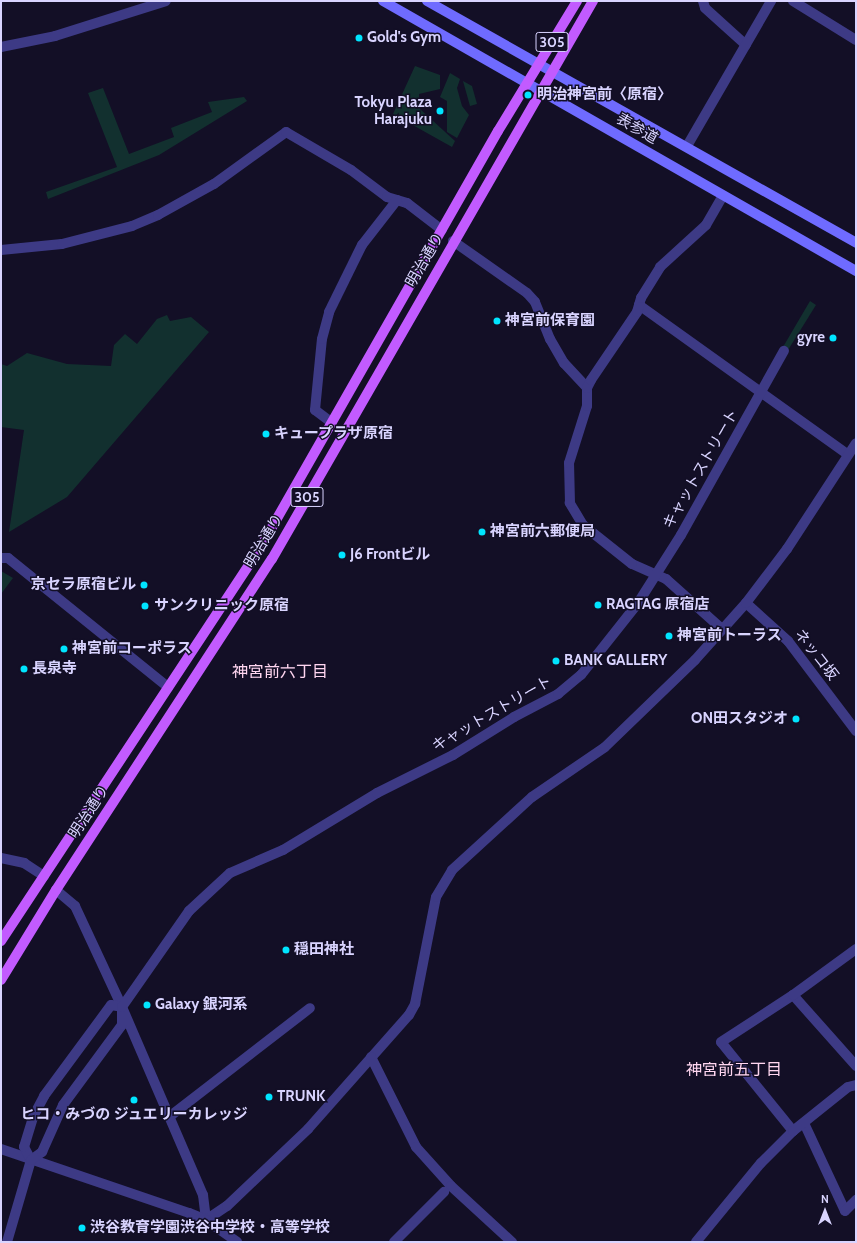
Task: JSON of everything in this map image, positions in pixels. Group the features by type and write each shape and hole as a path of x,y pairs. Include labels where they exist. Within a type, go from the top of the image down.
{"main road":[{"name":"表参道","path":"383,1 856,270"},
{"name":"表参道","path":"427,1 687,146 856,244"},
{"name":"明治通り","path":"1,941 259,550 331,422 538,64 577,1"},
{"name":"明治通り","path":"1,980 56,890 272,559 453,241 593,1"}],"street":[{"path":"1,47 55,36 166,1"},
{"path":"703,1 706,8 746,45"},
{"path":"687,146 771,1"},
{"path":"794,1 856,40"},
{"path":"1,250 62,244 132,226 158,215 214,184 286,132 351,170 387,197 407,203 442,230"},
{"path":"722,629 666,579 655,576 632,564 599,539 577,516 570,503 570,454 587,406 587,388 660,267 706,225 723,195"},
{"path":"331,422 315,410 322,339 329,312 362,245 398,200"},
{"path":"453,241 527,293 536,302 550,339 564,363 587,388"},
{"path":"639,304 847,454"},
{"name":"キャットストリート","path":"7,1242 31,1160 42,1152 63,1105 122,1024 122,1007 189,911 214,886 230,873 306,838 377,793 453,755 514,717 558,694 585,670 638,604 691,519 714,473 784,351"},
{"path":"206,1220 227,1206 308,1129 415,1004 436,897 452,870 532,797 608,744 677,678 746,603 787,549 847,454 856,443"},
{"path":"1,558 8,558 168,688"},
{"name":"ネッコ坂","path":"746,603 788,641 856,731"},
{"path":"1,858 24,863 44,876"},
{"path":"56,890 75,906 122,1007 203,1196 206,1220"},
{"path":"794,1131 720,1042 793,995 856,949"},
{"path":"793,995 856,1066"},
{"path":"31,1160 24,1147 33,1117 44,1096 111,1005 122,1007"},
{"path":"169,1117 310,1008"},
{"path":"371,1057 416,1147 451,1186 512,1242"},
{"path":"696,1242 761,1163 794,1131 848,1087 856,1085"},
{"path":"804,1124 845,1211 856,1200"},
{"path":"1,1149 206,1220 237,1242"},
{"path":"394,1242 444,1192"}],"green space":[{"path":"415,66 440,75 440,89 419,94 420,109 455,141 452,147 393,114"},
{"path":"450,73 460,79 457,88 462,106 469,115 457,138 447,132 447,101 440,97"},
{"path":"463,81 472,86 477,104 470,106"},
{"path":"103,88 129,154 174,137 171,128 212,112 208,102 244,97 247,101 159,155 48,199 46,192 117,167 88,93"},
{"path":"810,301 816,305 788,350 783,347"},
{"path":"167,315 170,321 191,317 209,332 67,497 9,532 24,430 1,427 1,364 7,366 27,353 67,364 111,366 114,345 125,334 137,344 157,319"},
{"path":"1,571 13,578 1,594"}],"place":[{"name":"Gold's Gym","path":"359,38"},
{"name":"明治神宮前〈原宿〉","path":"528,95"},
{"name":"Tokyu Plaza Harajuku","path":"440,111"},
{"name":"神宮前保育園","path":"497,321"},
{"name":"gyre","path":"833,338"},
{"name":"キュープラザ原宿","path":"266,434"},
{"name":"神宮前六郵便局","path":"482,532"},
{"name":"J6 Frontビル","path":"342,555"},
{"name":"京セラ原宿ビル","path":"144,585"},
{"name":"RAGTAG 原宿店","path":"598,605"},
{"name":"サンクリニック原宿","path":"145,606"},
{"name":"神宮前トーラス","path":"669,636"},
{"name":"神宮前コーポラス","path":"64,649"},
{"name":"BANK GALLERY","path":"556,661"},
{"name":"長泉寺","path":"24,669"},
{"name":"ON田スタジオ","path":"796,719"},
{"name":"穏田神社","path":"286,950"},
{"name":"Galaxy 銀河系","path":"147,1005"},
{"name":"TRUNK","path":"269,1097"},
{"name":"ヒコ・みづの ジュエリーカレッジ","path":"134,1100"},
{"name":"渋谷教育学園渋谷中学校・高等学校","path":"82,1228"}],"district":[{"name":"神宮前六丁目","path":"280,672"},
{"name":"神宮前五丁目","path":"734,1070"}]}
